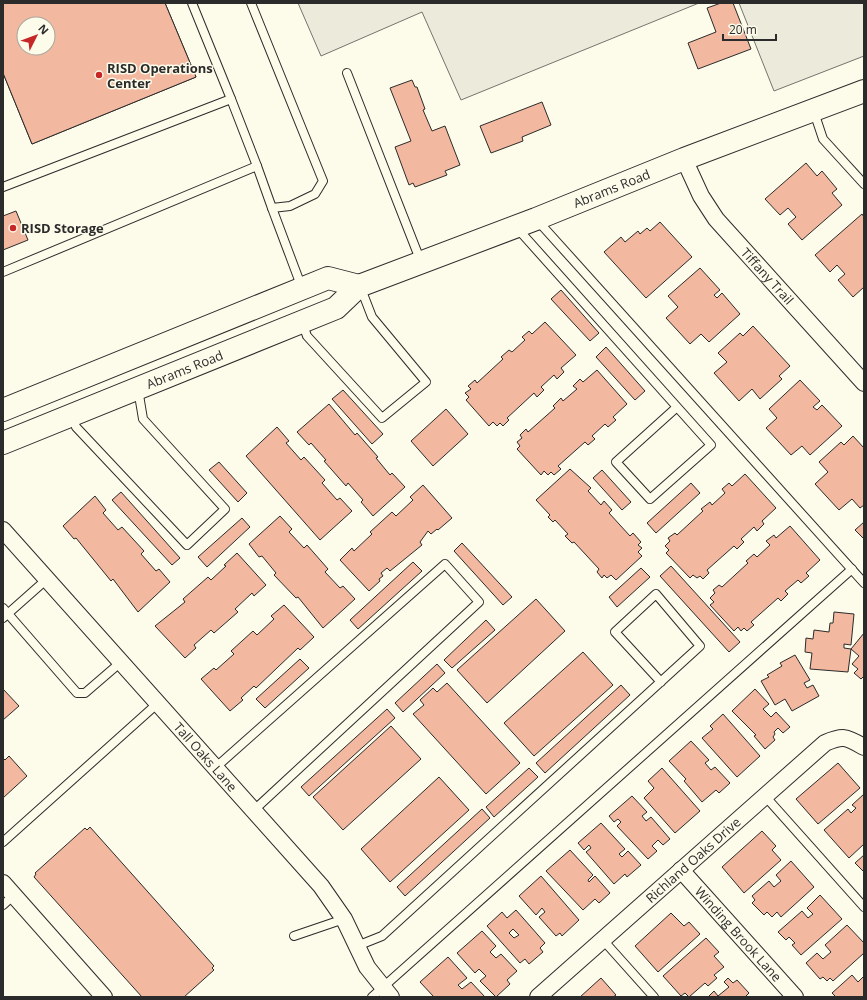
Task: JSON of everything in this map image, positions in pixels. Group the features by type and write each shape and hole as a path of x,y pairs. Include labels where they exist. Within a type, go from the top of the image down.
{"main road":[{"name":"Abrams Road","path":"3,443 336,308 359,286 526,223 684,159 864,91"},
{"path":"3,410 328,278 359,286"}],"street":[{"name":"Tiffany Trail","path":"684,159 701,196 716,219 864,383"},
{"name":"Tall Oaks Lane","path":"3,530 321,886 344,919 381,994"},
{"name":"Richland Oaks Drive","path":"538,997 824,743 840,737 859,744"},
{"name":"Winding Brook Lane","path":"681,870 795,997"},
{"path":"3,883 9,900 104,997"}],"lane":[{"path":"192,3 231,99 303,288"},
{"path":"251,3 324,182 315,194 290,206 272,208"},
{"path":"347,73 422,262"},
{"path":"3,187 231,99"},
{"path":"814,111 823,139 864,184"},
{"path":"3,272 257,166"},
{"path":"526,223 677,407 711,445 650,499 616,462 677,407"},
{"path":"526,223 864,583"},
{"path":"302,322 306,336 382,418 426,382 372,317 359,286"},
{"path":"72,415 76,427 187,545 225,509 143,419 138,388"},
{"path":"215,768 445,564 479,602 254,811"},
{"path":"381,994 852,569"},
{"path":"47,579 5,613 77,693 85,693 121,662"},
{"path":"357,946 382,936 661,682 700,646 656,594 615,632 661,682"},
{"path":"3,842 158,704"},
{"path":"765,796 864,907"},
{"path":"294,936 344,919"},
{"path":"603,940 654,997"}],"shaded area":[{"path":"298,3 699,3 461,100 422,12 321,56"},
{"path":"739,3 864,3 864,56 774,91"}],"building":[{"name":"RISD Operations Center","path":"3,3 165,3 196,77 32,144 3,73"},
{"name":"RISD Operations Center","path":"3,3 165,3 196,77 32,144 3,73"},
{"path":"721,3 733,3 751,49 698,69 688,43 716,32 707,8"},
{"path":"412,80 415,87 417,87 425,109 423,110 432,131 445,126 460,165 445,171 447,175 415,187 413,183 409,185 395,147 411,141 390,88"},
{"path":"542,102 551,125 522,137 523,141 491,153 480,126"},
{"path":"806,163 817,176 822,171 837,189 832,193 842,205 802,240 788,224 796,217 788,208 780,215 765,199"},
{"name":"RISD Storage","path":"16,211 28,240 3,250 3,216"},
{"path":"862,214 864,217 864,287 853,297 838,280 845,274 837,265 830,272 815,255"},
{"path":"660,222 692,257 646,298 604,252 621,237 625,242 638,231 640,234 647,228 650,231"},
{"path":"700,268 720,290 714,295 717,298 722,293 740,314 709,342 701,334 690,344 666,318 678,307 668,296"},
{"path":"561,290 599,333 590,341 551,299"},
{"path":"545,322 576,355 561,368 564,372 557,379 554,375 541,387 544,390 537,397 534,393 507,418 509,420 503,426 500,423 497,426 493,422 489,426 466,400 469,397 465,393 471,389 468,386 475,380 477,383 503,359 501,357 509,350 512,352 525,340 522,337 529,331 532,334"},
{"path":"753,326 790,366 779,376 782,379 760,399 752,389 739,401 714,373 727,362 718,353 740,333 743,336"},
{"path":"606,347 645,391 635,400 596,357"},
{"path":"597,370 627,404 613,417 616,420 608,427 605,424 592,436 595,439 588,445 585,442 558,466 561,469 554,475 551,472 548,475 544,471 541,475 517,449 520,446 517,442 522,438 520,435 526,429 528,432 555,408 553,406 561,398 563,401 577,389 573,386 580,379 583,382"},
{"path":"800,380 820,401 813,407 817,410 822,405 842,426 810,455 802,446 791,455 766,428 777,418 769,409"},
{"path":"343,390 383,434 372,444 332,399"},
{"path":"329,404 355,435 357,433 378,457 376,458 390,475 392,473 405,487 373,516 361,502 363,500 348,483 346,486 324,461 326,460 311,443 309,445 297,432"},
{"path":"446,409 468,434 433,466 411,441"},
{"path":"277,427 289,441 286,443 301,460 304,457 325,480 322,483 337,500 340,498 352,511 320,540 246,456"},
{"path":"853,436 864,448 864,505 860,508 852,499 839,510 815,484 828,472 819,462 841,442 844,445"},
{"path":"219,462 247,493 238,502 209,470"},
{"path":"570,469 591,488 588,491 601,505 604,501 612,510 609,513 630,536 633,533 641,542 638,545 642,548 638,552 642,556 616,580 611,575 607,578 604,575 602,578 597,572 599,569 574,542 572,543 565,536 568,534 555,520 553,522 548,517 550,515 536,500"},
{"path":"602,470 631,502 622,510 593,478"},
{"path":"745,474 776,508 762,521 764,524 757,531 754,527 741,539 744,542 737,549 734,546 707,570 709,573 703,579 700,576 697,578 693,575 690,578 666,553 669,550 665,546 670,541 668,538 675,533 677,535 703,511 701,509 710,502 712,505 725,493 722,489 729,483 732,486"},
{"path":"691,483 700,493 656,533 647,523"},
{"path":"423,485 452,518 431,534 428,531 420,542 422,545 390,571 387,568 381,573 383,576 379,579 380,581 369,591 340,560 352,548 354,551 372,534 370,532 392,512 396,516 413,500 410,497"},
{"path":"121,492 180,558 172,565 112,500"},
{"path":"95,496 106,510 103,513 118,530 122,527 144,551 141,554 156,571 159,569 170,582 138,612 113,579 111,581 76,538 74,539 63,526"},
{"path":"280,516 292,529 289,532 304,548 307,545 328,569 325,572 340,588 343,586 355,599 323,628 298,597 296,598 274,575 276,573 262,556 259,557 249,544"},
{"path":"242,518 250,527 207,567 198,557"},
{"path":"864,522 864,539 855,530"},
{"path":"790,526 820,560 806,573 809,576 801,583 798,580 785,591 788,594 781,601 778,598 751,622 754,625 747,631 744,628 741,631 738,627 734,631 710,605 714,602 710,598 715,593 713,590 719,585 722,587 748,563 746,561 754,554 757,557 770,545 766,541 774,535 776,538"},
{"path":"462,543 512,597 503,605 454,551"},
{"path":"237,553 266,585 254,596 252,593 235,609 238,612 214,633 211,630 194,645 196,648 185,658 155,626 185,602 183,599 208,577 211,580"},
{"path":"413,562 422,571 358,629 350,620"},
{"path":"671,566 740,642 729,652 660,576"},
{"path":"641,568 650,577 617,607 609,597"},
{"path":"536,599 565,631 487,703 457,670"},
{"path":"284,605 314,637 300,650 298,648 256,688 254,686 241,698 243,700 230,711 201,679 214,668 216,670 234,654 231,651 253,631 257,635 274,619 271,616"},
{"path":"834,612 854,614 851,645 844,644 844,648 851,649 848,672 810,669 812,653 805,652 806,638 813,639 814,630 829,632 830,623 833,623"},
{"path":"486,620 495,630 452,668 444,660"},
{"path":"864,633 864,676 861,679 854,673 858,669 852,664 859,656 851,649"},
{"path":"583,652 613,685 534,756 504,723"},
{"path":"795,655 810,680 804,683 807,688 813,685 819,696 792,711 785,699 775,705 761,681 769,677 767,675 782,666 780,663"},
{"path":"300,659 309,668 265,708 256,699"},
{"path":"437,664 445,673 403,712 395,703"},
{"path":"447,683 520,763 486,794 413,714 424,705 420,700 433,688 437,692"},
{"path":"621,685 630,695 545,773 536,763"},
{"path":"3,689 19,706 3,720"},
{"path":"755,689 769,704 763,709 771,717 776,712 790,727 783,733 778,728 774,732 775,734 773,737 775,740 765,749 754,736 756,735 732,711"},
{"path":"387,709 395,718 309,796 301,787"},
{"path":"723,714 760,756 737,777 702,738 713,729 710,726"},
{"path":"391,726 421,759 343,830 313,797"},
{"path":"691,741 709,760 705,763 711,770 715,767 730,783 719,793 716,790 702,802 684,781 686,779 669,761"},
{"path":"9,756 27,776 3,798 3,758 5,760"},
{"path":"838,763 860,788 818,824 796,799"},
{"path":"529,768 538,777 494,817 486,807"},
{"path":"662,768 700,811 675,833 644,798 654,788 648,781"},
{"path":"439,777 469,810 390,882 361,849"},
{"path":"864,794 864,844 849,858 824,830 848,809 851,813 856,808 852,805"},
{"path":"632,796 647,812 642,816 646,821 651,817 670,839 663,845 658,840 652,846 657,851 648,859 617,826 621,822 618,819 614,822 609,816"},
{"path":"482,809 490,818 405,896 397,887"},
{"path":"601,823 625,849 619,854 622,857 628,851 641,865 627,877 625,874 614,884 586,852 591,848 589,845 584,850 578,843"},
{"path":"90,827 214,966 212,968 214,970 184,997 142,997 34,877 36,874 35,873 85,828 87,830"},
{"path":"762,831 776,846 772,850 781,860 744,893 722,867"},
{"path":"570,850 593,875 588,880 589,882 595,876 610,893 599,903 595,899 583,910 546,871"},
{"path":"864,855 864,872 855,863"},
{"path":"791,861 814,887 781,917 777,912 772,917 767,912 764,915 752,903 755,900 752,896 769,881 774,887 781,881 776,875"},
{"path":"541,876 579,920 562,936 560,933 556,936 539,917 545,912 542,908 536,915 519,896"},
{"path":"820,895 842,919 801,955 792,945 795,943 789,937 786,940 778,932 802,911 808,918 813,914 807,908"},
{"path":"516,910 545,943 540,948 543,952 529,964 525,959 520,963 487,926 502,912 507,918","holes":["513,929 519,935 514,938 509,933"]},
{"path":"671,913 684,926 689,922 700,934 658,972 635,946"},
{"path":"847,925 864,943 864,953 833,981 830,978 827,981 823,977 820,979 806,963 817,953 823,959 831,952 825,945"},
{"path":"482,931 496,946 490,952 496,958 501,954 517,971 507,980 510,984 496,997 480,981 486,976 479,969 475,973 457,953"},
{"path":"706,938 719,952 714,956 724,967 714,975 717,978 708,986 705,983 689,997 685,993 681,996 663,976"},
{"path":"448,957 467,978 458,985 462,989 471,982 485,997 434,997 420,982"},
{"path":"852,975 858,982 864,976 864,997 836,997 832,993"},
{"path":"601,978 616,995 613,997 580,997"},
{"path":"728,978 733,983 737,980 749,993 745,997 708,997 714,991 718,996 729,987 724,982"}],"place":[{"name":"RISD Operations Center","path":"99,75"},
{"name":"RISD Storage","path":"13,228"}]}
